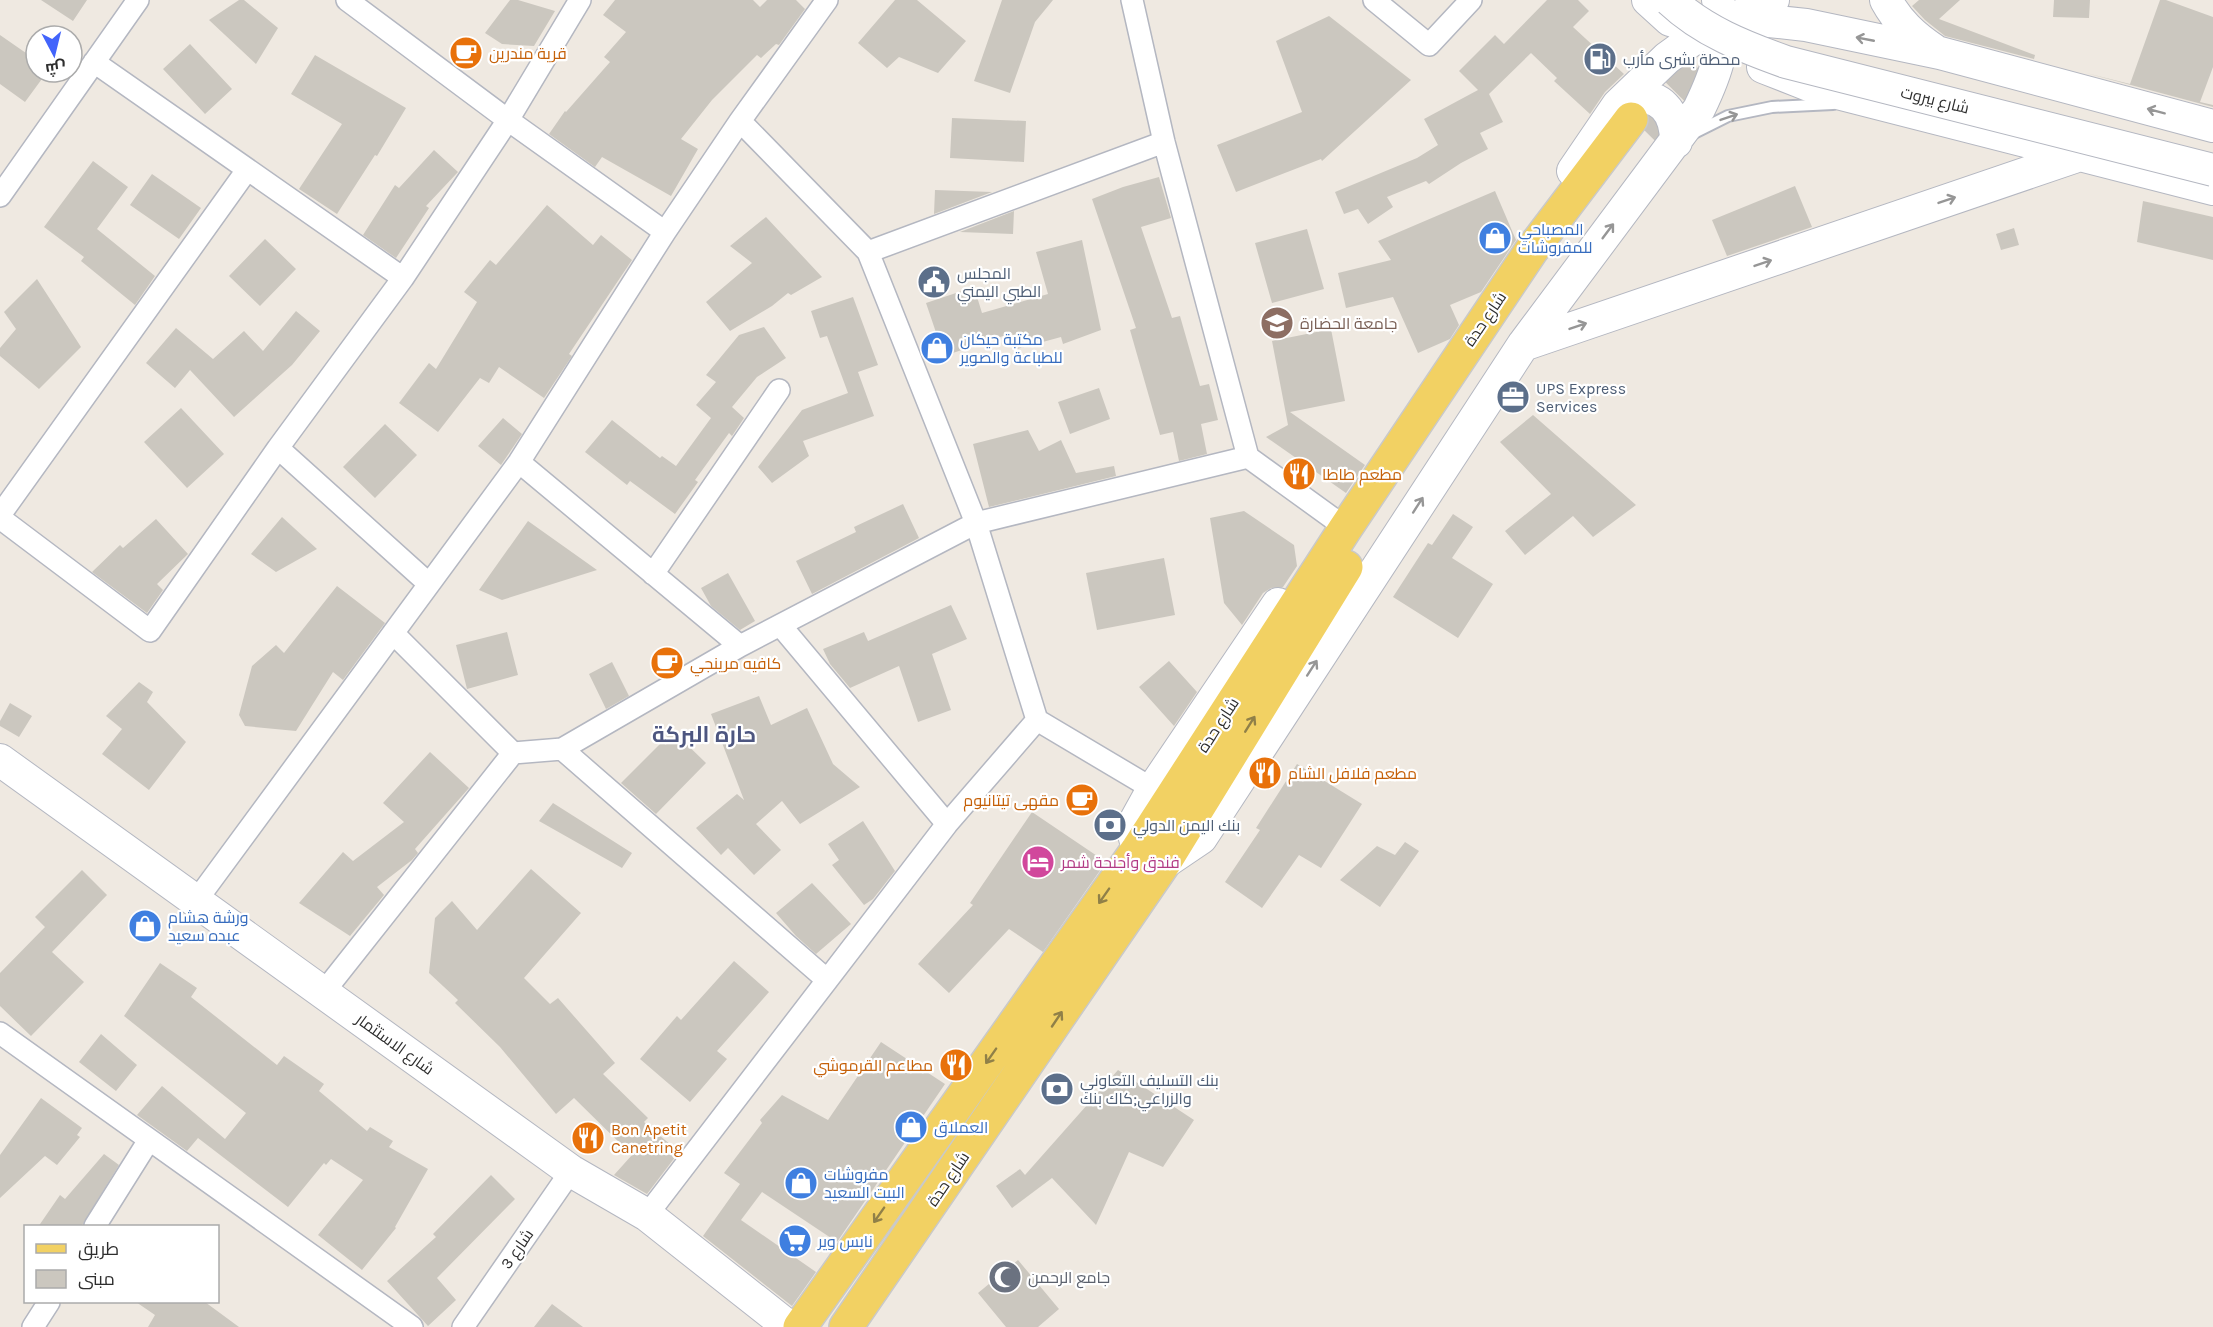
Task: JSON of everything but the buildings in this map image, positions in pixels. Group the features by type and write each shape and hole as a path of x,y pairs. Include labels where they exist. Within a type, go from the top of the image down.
{"main road":[{"name":"شارع حدة","path":"846,1327 1151,856 1345,529 1531,251 1634,115"},
{"name":"شارع حدة","path":"800,1327 1151,856"}],"street":[{"path":"0,196 138,0"},
{"path":"348,0 508,120 665,232"},
{"path":"247,170 0,516 150,631 278,448 403,278 508,120 580,0"},
{"path":"196,901 519,462 665,232 740,121 828,0"},
{"path":"1132,0 1164,142 1248,458 1335,520"},
{"path":"1374,0 1429,45 1471,0"},
{"name":"شارع بيروت","path":"1700,0 1725,16 1757,31 1792,42 2213,149"},
{"path":"1663,7 1690,26 1726,8 1773,0"},
{"path":"1887,0 1898,21 1916,38 1940,53"},
{"path":"1634,115 1672,47 1663,7"},
{"name":"شارع بيروت","path":"1663,7 1688,16 1716,33 1754,51 1786,62 2213,170"},
{"path":"1726,8 1769,21 1806,25 1940,53 2213,126"},
{"path":"1667,58 1696,37 1726,8"},
{"path":"1726,8 1737,50 1752,62 1814,87 2213,189"},
{"path":"1634,115 1618,105 1153,789 1132,827 1151,856 1202,838 1522,345 1699,110 1714,78 1721,53 1726,8"},
{"path":"94,62 403,278"},
{"path":"1634,115 1644,95 1659,102 1669,111 1676,126 1676,142"},
{"path":"740,121 868,252 976,523 1037,720 1153,789"},
{"path":"868,252 1164,142"},
{"path":"1522,345 2080,155"},
{"path":"653,574 779,390"},
{"path":"278,448 429,584"},
{"path":"323,993 513,753 562,749 740,646 976,523 1248,458"},
{"path":"519,462 740,646"},
{"path":"781,626 947,824"},
{"path":"393,633 513,753"},
{"path":"647,1215 947,824 1037,720"},
{"path":"562,749 826,979"},
{"name":"شارع الاستثمار","path":"0,760 571,1171 647,1215 789,1327"},
{"path":"0,1033 412,1327"},
{"path":"96,1225 148,1140"},
{"name":"شارع 3","path":"463,1327 571,1171"},
{"path":"33,1327 48,1303"}],"lane":[{"path":"1676,142 1728,116 1772,107 1872,102"}],"tunnel":[{"path":"1643,129 1730,41"}],"place":[{"name":"قرية مندرين","path":"466,53"},
{"name":"محطة بشرى مأرب","path":"1600,59"},
{"name":"المصباحي للمفروشات","path":"1495,238"},
{"name":"المجلس الطبي اليمني","path":"934,282"},
{"name":"جامعة الحضارة","path":"1277,323"},
{"name":"مكتبة حيكان للطباعة والصوير","path":"937,348"},
{"name":"UPS Express Services","path":"1513,397"},
{"name":"مطعم طاطا","path":"1299,474"},
{"name":"كافيه مرينجي","path":"667,663"},
{"name":"مطعم فلافل الشام","path":"1265,773"},
{"name":"مقهى تيتانيوم","path":"1082,800"},
{"name":"بنك اليمن الدولي","path":"1110,825"},
{"name":"فندق وأجنحة شمر","path":"1038,862"},
{"name":"ورشة هشام عبده سعيد","path":"145,926"},
{"name":"مطاعم القرموشي","path":"956,1065"},
{"name":"بنك التسليف التعاوني والزراعي;كاك بنك","path":"1057,1089"},
{"name":"العملاق","path":"911,1127"},
{"name":"Bon Apetit Canetring","path":"588,1138"},
{"name":"مفروشات البيت السعيد","path":"801,1183"},
{"name":"نايس وير","path":"795,1241"},
{"name":"جامع الرحمن","path":"1005,1277"}],"district":[{"name":"حارة البركة","path":"704,735"}]}
